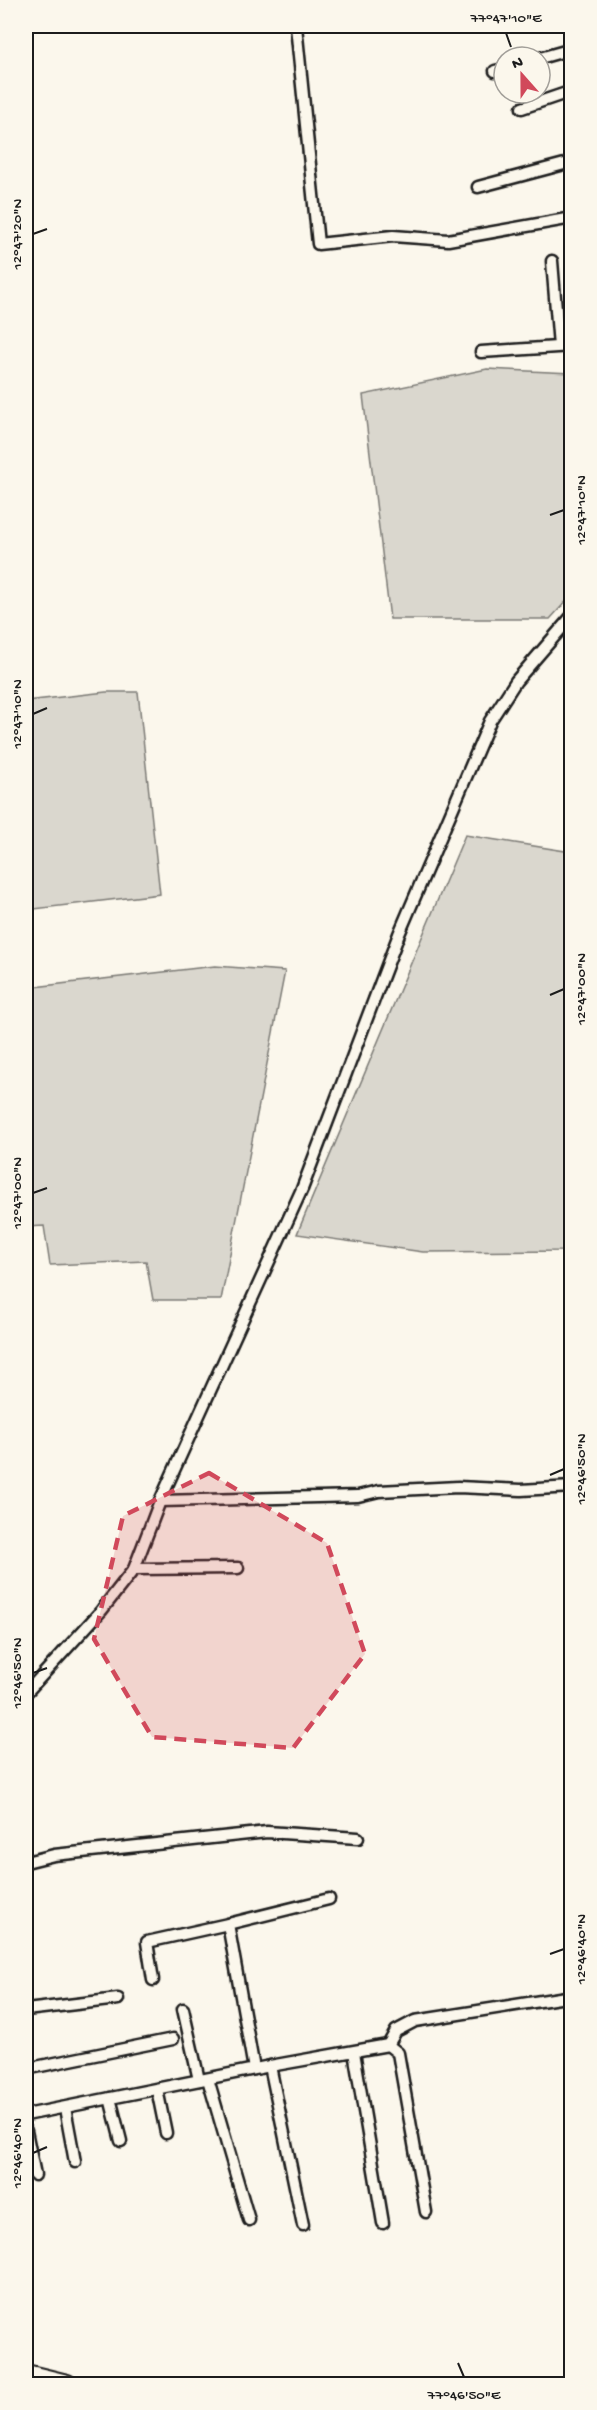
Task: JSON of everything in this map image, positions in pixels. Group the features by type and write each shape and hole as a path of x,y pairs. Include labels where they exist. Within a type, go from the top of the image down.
{"highway":[{"path":"26,2374 67,2385"}],"street":[{"path":"296,26 318,244 387,236 448,240 572,218"},
{"path":"552,55 572,49"},
{"path":"522,108 572,91"},
{"path":"478,187 572,162"},
{"path":"552,261 559,346"},
{"path":"481,352 572,346"},
{"path":"26,1693 101,1611 134,1569 160,1501 302,1189 399,934 490,722 516,681 572,616"},
{"path":"160,1501 358,1496 379,1491 458,1487 521,1490 572,1487"},
{"path":"134,1569 238,1568"},
{"path":"26,1862 54,1856 267,1832 358,1838"},
{"path":"153,1980 147,1942 329,1899"},
{"path":"228,1924 254,2069"},
{"path":"26,2115 254,2069 388,2045 396,2031 403,2025 415,2021 572,1996"},
{"path":"26,2010 118,1999"},
{"path":"183,2009 249,2220"},
{"path":"26,2068 173,2039"},
{"path":"388,2045 398,2053 426,2212"},
{"path":"354,2052 383,2223"},
{"path":"270,2066 303,2226"},
{"path":"157,2089 166,2133"},
{"path":"110,2098 121,2142"},
{"path":"65,2108 75,2162"},
{"path":"26,2131 35,2175"}],"highlighted area":[{"path":"209,1473 327,1543 365,1654 293,1748 152,1737 94,1639 123,1516"}],"shaded area":[{"path":"487,369 571,373 571,596 550,619 390,619 363,395"},
{"path":"106,692 138,692 160,894 26,910 26,701"},
{"path":"465,835 571,852 571,1251 423,1252 297,1234"},
{"path":"215,966 285,971 221,1300 153,1300 146,1261 50,1265 44,1226 26,1227 26,988"}]}
